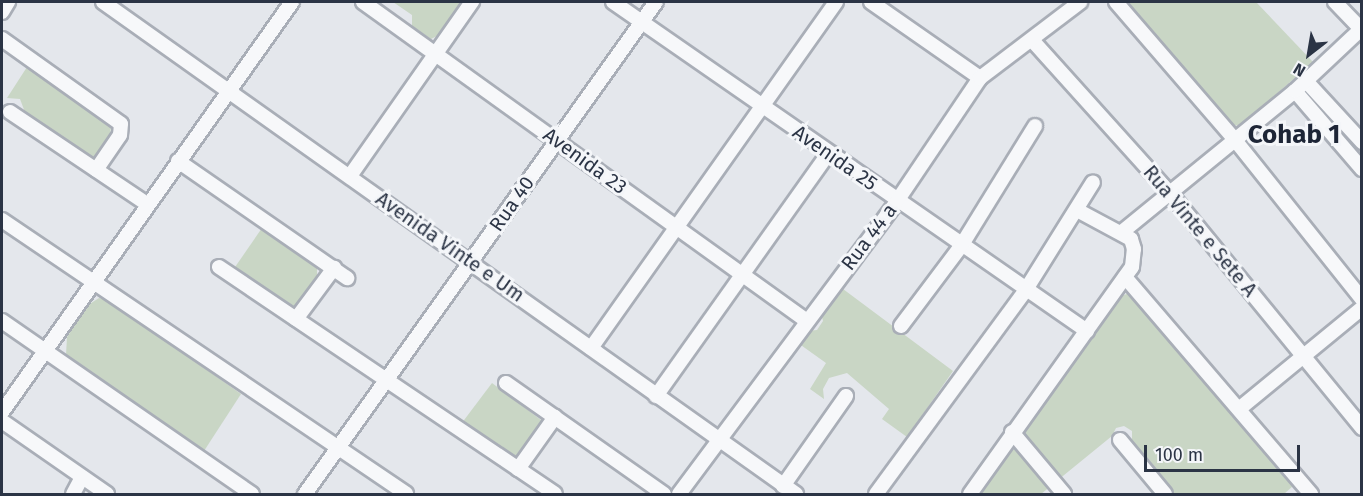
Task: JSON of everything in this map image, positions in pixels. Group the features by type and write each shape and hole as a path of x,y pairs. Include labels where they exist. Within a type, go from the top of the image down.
{"street":[{"path":"2,12 8,2"},
{"name":"Avenida Vinte e Um","path":"104,2 471,261 796,495"},
{"path":"2,412 292,2"},
{"name":"Avenida 23","path":"363,2 807,321"},
{"path":"350,176 472,2"},
{"name":"Avenida 25","path":"614,2 828,154 1025,291 1087,331"},
{"name":"Rua 40","path":"305,495 656,2"},
{"path":"591,348 836,2"},
{"path":"871,2 980,78"},
{"name":"Rua 44 a","path":"679,495 897,201 980,78 1080,2"},
{"path":"1116,2 1235,140 1362,299"},
{"path":"1122,232 1300,86 1361,29 1335,2"},
{"path":"2,39 121,124 120,135 96,170"},
{"name":"Rua Vinte e Sete A","path":"1032,40 1169,192 1362,428"},
{"path":"1300,86 1362,142"},
{"path":"1300,86 1362,170"},
{"path":"10,112 147,204"},
{"path":"901,326 961,246 1035,126"},
{"path":"656,396 744,277 828,154"},
{"path":"178,161 347,278"},
{"path":"876,495 1025,291 1093,182"},
{"path":"970,495 1012,432 1125,277 1134,249 1131,239 1122,232 1077,210"},
{"path":"2,220 339,447 406,495"},
{"path":"219,267 555,495"},
{"path":"296,319 334,268"},
{"path":"1125,277 1311,495"},
{"path":"1239,409 1362,308"},
{"path":"2,321 252,495"},
{"path":"506,383 664,495"},
{"path":"783,486 846,396"},
{"path":"518,469 555,417"},
{"path":"2,421 107,495"},
{"path":"1012,432 1064,495"},
{"path":"1120,440 1165,495"},
{"path":"73,495 82,477"}],"green space":[{"path":"393,2 464,2 441,34 431,39 412,26 412,15"},
{"path":"1123,2 1256,2 1313,62 1241,125 1230,126"},
{"path":"27,67 111,125 110,139 98,158 93,160 26,115 20,99 7,98"},
{"path":"262,228 317,267 317,280 297,307 292,308 233,270"},
{"path":"839,286 953,371 907,437 882,419 889,409 847,373 829,378 823,389 824,399 810,389 826,363 798,343 807,331 817,330 823,321 821,313"},
{"path":"1129,293 1181,347 1293,486 1284,494 1170,494 1132,444 1132,431 1124,426 1116,428 1112,436 1058,480 1024,436 1024,428 1117,298"},
{"path":"99,298 110,301 241,394 204,451 66,355 67,337 88,305"},
{"path":"492,383 542,421 511,462 461,425"},
{"path":"1012,449 1022,451 1051,486 1041,494 978,494"}],"district":[{"name":"Cohab 1","path":"1294,135"}]}
